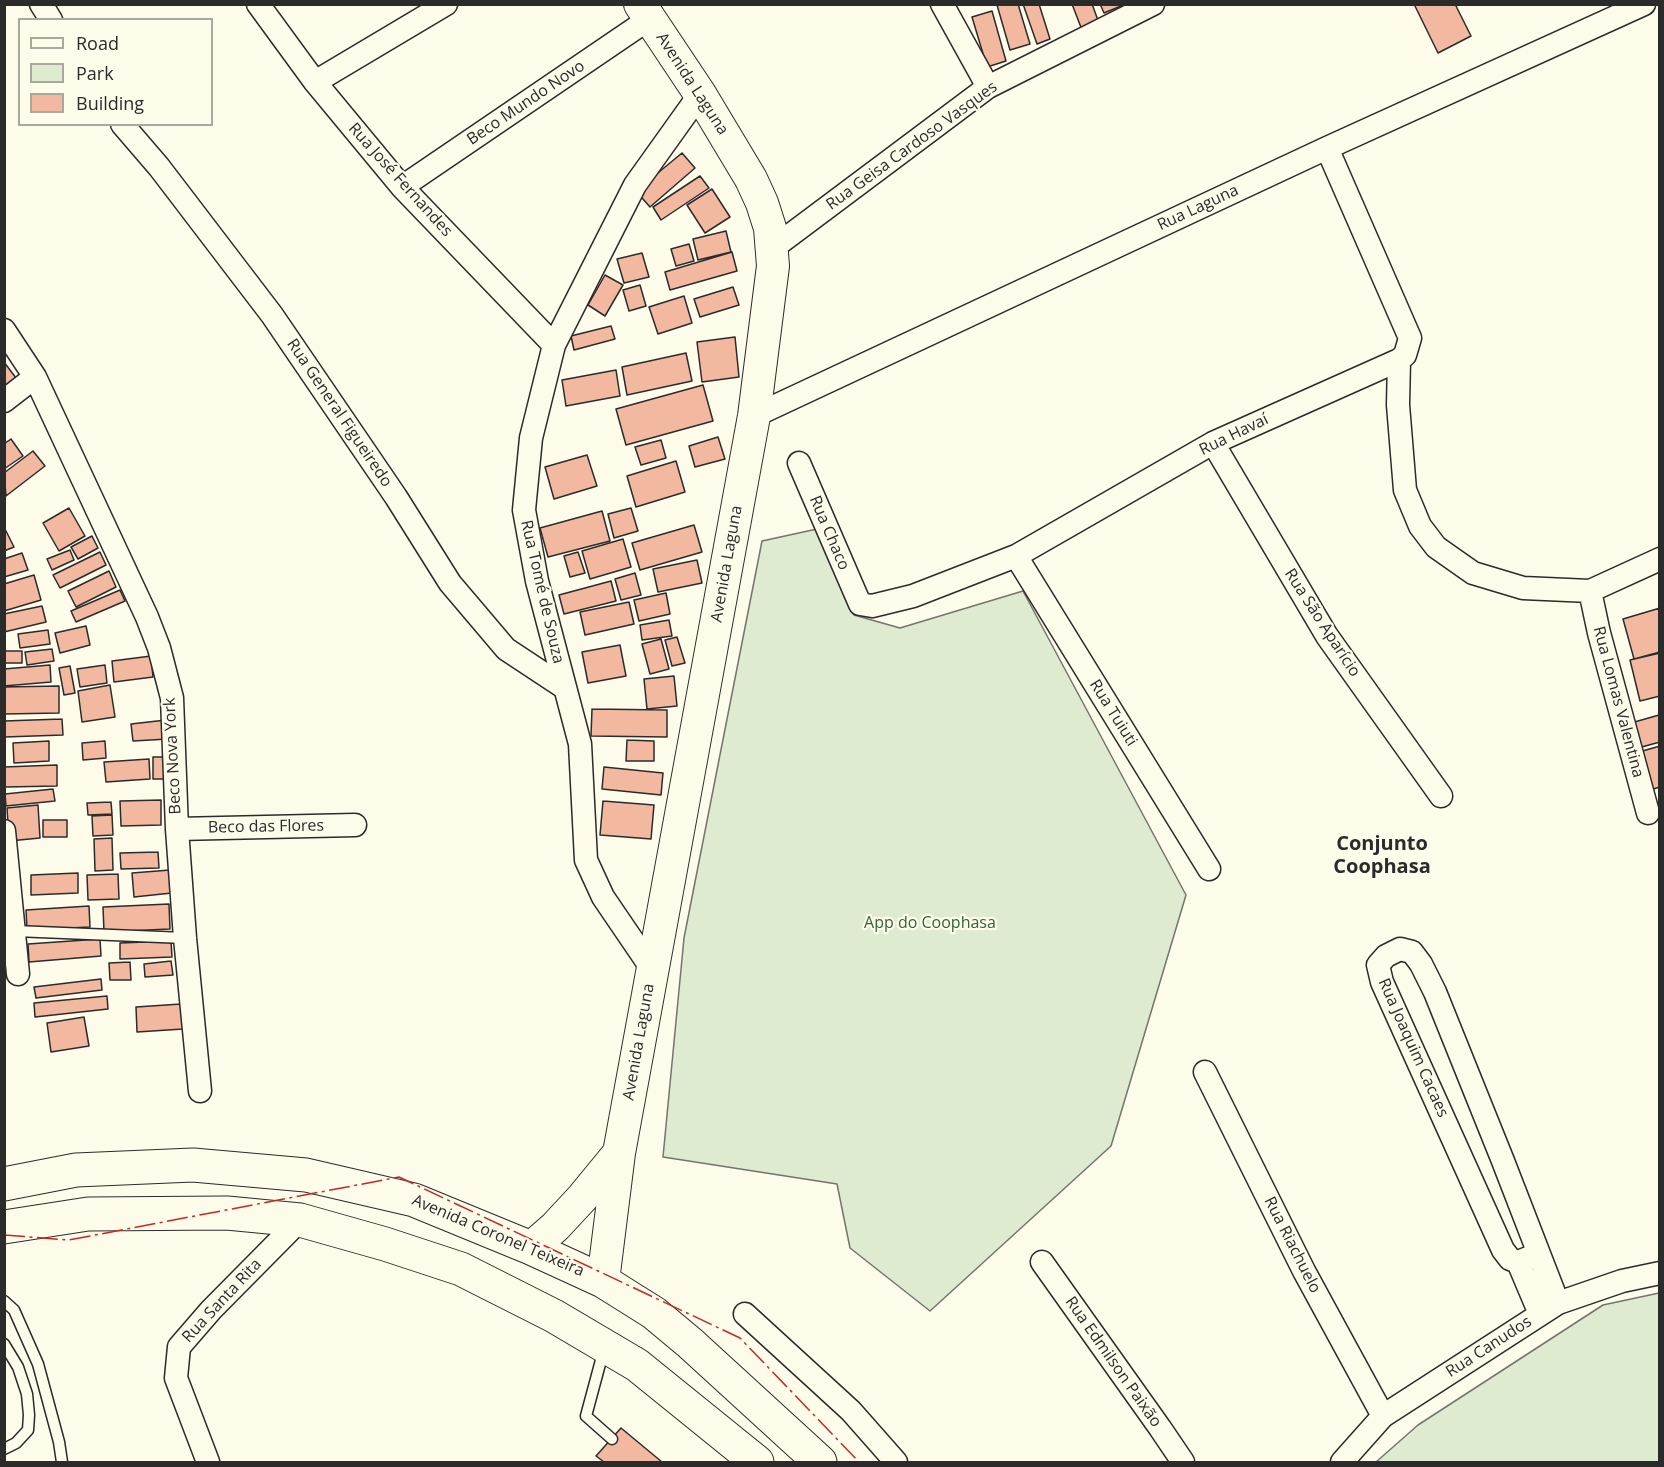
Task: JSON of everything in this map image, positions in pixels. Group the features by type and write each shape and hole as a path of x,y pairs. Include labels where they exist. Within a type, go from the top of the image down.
{"highway":[{"name":"Avenida Coronel Teixeira","path":"4,1184 76,1170 193,1165 306,1175 414,1200 531,1248 603,1281 654,1313 820,1462"},
{"path":"4,1227 88,1214 227,1213 300,1220 385,1244 461,1269 554,1316 637,1365 757,1462"}],"main road":[{"name":"Avenida Laguna","path":"603,1281 619,1153 754,416 773,266 770,228 758,195 700,94 645,12"},
{"name":"Avenida Laguna","path":"531,1248 555,1227 582,1198 619,1153"}],"street":[{"path":"42,4 50,18"},
{"name":"Rua José Fernandes","path":"258,4 315,82 402,187 554,345"},
{"path":"315,82 447,4"},
{"path":"942,4 988,87"},
{"name":"Rua Geisa Cardoso Vasques","path":"773,248 988,87 1152,4"},
{"name":"Rua Laguna","path":"754,416 1327,148 1644,4"},
{"name":"Beco Mundo Novo","path":"402,187 645,12"},
{"name":"Rua Tomé de Souza","path":"652,969 603,897 586,860 580,744 537,581 524,510 531,438 554,345 635,185 700,94"},
{"name":"Rua General Figueiredo","path":"124,126 159,167 272,315 396,497 450,583 506,650 564,688"},
{"path":"1327,148 1410,338 1405,355 1400,360 1398,405 1405,490 1420,526 1436,547 1473,573 1523,588 1590,591 1659,560"},
{"name":"Beco Nova York","path":"4,330 35,377 147,617 159,648 172,698 177,829 200,1091"},
{"name":"Rua Havaí","path":"860,604 872,606 913,596 1016,556 1213,443 1400,360"},
{"path":"4,401 35,377"},
{"name":"Rua São Aparício","path":"1213,443 1327,636 1441,795"},
{"name":"Rua Chaco","path":"799,463 860,604"},
{"name":"Rua Tuiuti","path":"1016,556 1209,869"},
{"name":"Rua Lomas Valentina","path":"1590,591 1599,633 1648,813"},
{"name":"Beco das Flores","path":"177,829 355,825"},
{"path":"4,831 18,975"},
{"name":"Rua Joaquim Cacaes","path":"1528,1258 1510,1259 1503,1250 1382,982 1378,965 1386,956 1400,949 1412,952 1421,964 1435,992 1528,1258 1549,1309"},
{"name":"Rua Riachuelo","path":"1205,1072 1305,1271 1383,1416"},
{"name":"Rua Santa Rita","path":"208,1462 176,1378 179,1347 211,1310 300,1220"},
{"name":"Rua Edmilson Paixão","path":"1042,1263 1183,1462"},
{"name":"Rua Canudos","path":"1342,1462 1383,1416 1549,1309 1622,1281 1659,1273"},
{"path":"745,1314 850,1411 896,1462"}],"lane":[{"path":"15,931 185,938"},
{"path":"4,1301 14,1310 38,1364 59,1442 62,1462"},
{"path":"4,1344 18,1367 27,1394 29,1415 28,1430 16,1443 4,1449"},
{"path":"605,1346 586,1416 612,1439"}],"green space":[{"name":"App do Coophasa","path":"817,529 854,615 900,628 1023,591 1186,895 1111,1146 930,1311 850,1248 837,1184 663,1157 684,938 762,541"},
{"path":"1659,1293 1659,1462 1376,1462 1418,1425 1603,1305"}],"building":[{"path":"1018,4 1030,44 1010,50 997,5"},
{"path":"1023,4 1039,4 1050,39 1037,44"},
{"path":"1072,4 1092,4 1099,23 1082,30"},
{"path":"1100,4 1126,4 1104,13"},
{"path":"1414,4 1455,4 1471,36 1438,53"},
{"path":"992,11 1006,61 987,67 972,17"},
{"path":"682,153 695,168 650,207 636,191"},
{"path":"700,176 709,188 661,220 653,207"},
{"path":"712,189 730,217 705,233 687,205"},
{"path":"726,231 731,252 698,260 693,239"},
{"path":"689,244 694,261 676,266 671,249"},
{"path":"732,252 737,271 670,290 665,272"},
{"path":"642,253 649,277 624,283 617,259"},
{"path":"605,275 623,285 605,316 588,305"},
{"path":"640,285 646,306 629,311 623,290"},
{"path":"733,287 739,305 700,317 694,299"},
{"path":"684,296 692,323 658,334 649,307"},
{"path":"611,326 615,339 574,350 571,336"},
{"path":"735,337 739,377 702,382 697,342"},
{"path":"686,353 692,381 627,395 622,367"},
{"path":"4,362 16,378 4,386"},
{"path":"616,370 620,396 566,406 562,380"},
{"path":"703,385 713,421 626,445 616,409"},
{"path":"718,437 725,459 695,467 689,446"},
{"path":"11,439 23,456 4,469 4,444"},
{"path":"661,440 666,458 641,465 635,447"},
{"path":"33,451 45,466 6,496 4,473"},
{"path":"587,455 597,486 554,499 545,467"},
{"path":"676,461 685,492 636,507 627,476"},
{"path":"69,508 85,536 59,551 43,523"},
{"path":"631,508 638,531 614,538 608,514"},
{"path":"602,511 610,541 548,557 540,528"},
{"path":"694,525 702,552 640,570 632,543"},
{"path":"4,527 14,547 4,551"},
{"path":"92,536 98,548 78,559 71,547"},
{"path":"623,539 631,567 590,579 582,551"},
{"path":"70,550 74,560 52,570 47,559"},
{"path":"100,552 106,565 60,588 53,575"},
{"path":"578,552 585,573 570,577 564,556"},
{"path":"22,553 28,570 4,577 4,559"},
{"path":"697,560 702,583 658,592 653,569"},
{"path":"109,571 116,587 76,607 68,591"},
{"path":"635,573 641,595 621,600 615,579"},
{"path":"34,575 41,600 4,611 4,584"},
{"path":"611,581 616,601 564,614 559,595"},
{"path":"120,590 125,601 76,622 71,611"},
{"path":"666,593 670,614 639,621 634,600"},
{"path":"629,602 634,624 585,635 580,612"},
{"path":"42,606 46,622 4,632 4,614"},
{"path":"1660,608 1660,652 1634,659 1623,619"},
{"path":"669,620 672,636 642,640 640,625"},
{"path":"86,626 90,645 60,653 55,633"},
{"path":"48,630 50,644 20,648 18,634"},
{"path":"677,637 685,663 672,666 665,640"},
{"path":"661,639 669,669 650,674 642,644"},
{"path":"620,645 626,676 588,683 582,652"},
{"path":"52,649 54,661 27,665 25,652"},
{"path":"4,651 22,651 22,663 4,663"},
{"path":"1660,653 1660,696 1640,701 1630,660"},
{"path":"151,656 153,677 114,682 112,661"},
{"path":"50,665 51,682 4,686 4,669"},
{"path":"105,665 107,683 80,687 77,669"},
{"path":"70,666 75,693 64,695 59,668"},
{"path":"674,676 677,706 647,709 644,679"},
{"path":"110,685 115,717 82,722 78,691"},
{"path":"59,686 59,713 4,714 4,687"},
{"path":"592,709 667,710 667,737 591,736"},
{"path":"1659,715 1660,742 1638,748 1631,723"},
{"path":"62,719 63,735 4,737 4,721"},
{"path":"166,720 168,739 133,741 131,724"},
{"path":"627,740 654,741 654,761 626,761"},
{"path":"49,741 49,761 14,763 13,743"},
{"path":"105,741 106,758 83,760 82,743"},
{"path":"1660,746 1660,787 1650,790 1639,752"},
{"path":"153,757 168,757 168,779 153,779"},
{"path":"149,759 150,779 106,782 104,762"},
{"path":"57,765 57,786 5,787 4,767"},
{"path":"604,767 663,773 661,795 602,789"},
{"path":"53,789 55,801 6,806 5,794"},
{"path":"161,800 161,825 121,826 120,801"},
{"path":"603,801 654,805 651,839 600,835"},
{"path":"111,802 112,814 88,815 87,803"},
{"path":"38,805 40,838 9,841 7,808"},
{"path":"112,815 113,835 93,836 92,816"},
{"path":"43,820 67,820 67,837 43,837"},
{"path":"112,838 113,870 95,871 94,839"},
{"path":"158,852 159,868 121,869 120,853"},
{"path":"170,870 172,893 134,897 132,873"},
{"path":"78,873 78,893 31,895 31,875"},
{"path":"118,874 119,899 88,900 87,875"},
{"path":"169,904 170,929 104,932 103,907"},
{"path":"89,906 90,927 27,930 26,910"},
{"path":"100,939 101,956 29,962 28,944"},
{"path":"171,941 172,957 120,959 120,943"},
{"path":"171,961 173,975 145,977 144,964"},
{"path":"130,962 131,980 110,980 109,963"},
{"path":"101,979 102,990 36,998 34,987"},
{"path":"107,996 108,1009 35,1017 34,1003"},
{"path":"181,1004 183,1029 137,1032 136,1007"},
{"path":"84,1017 89,1046 51,1052 47,1023"},
{"path":"621,1428 662,1462 604,1462 596,1456"}],"power":[{"path":"4,1235 69,1240 399,1177 740,1338 859,1462"}],"district":[{"name":"Conjunto Coophasa","path":"1382,856"}]}
